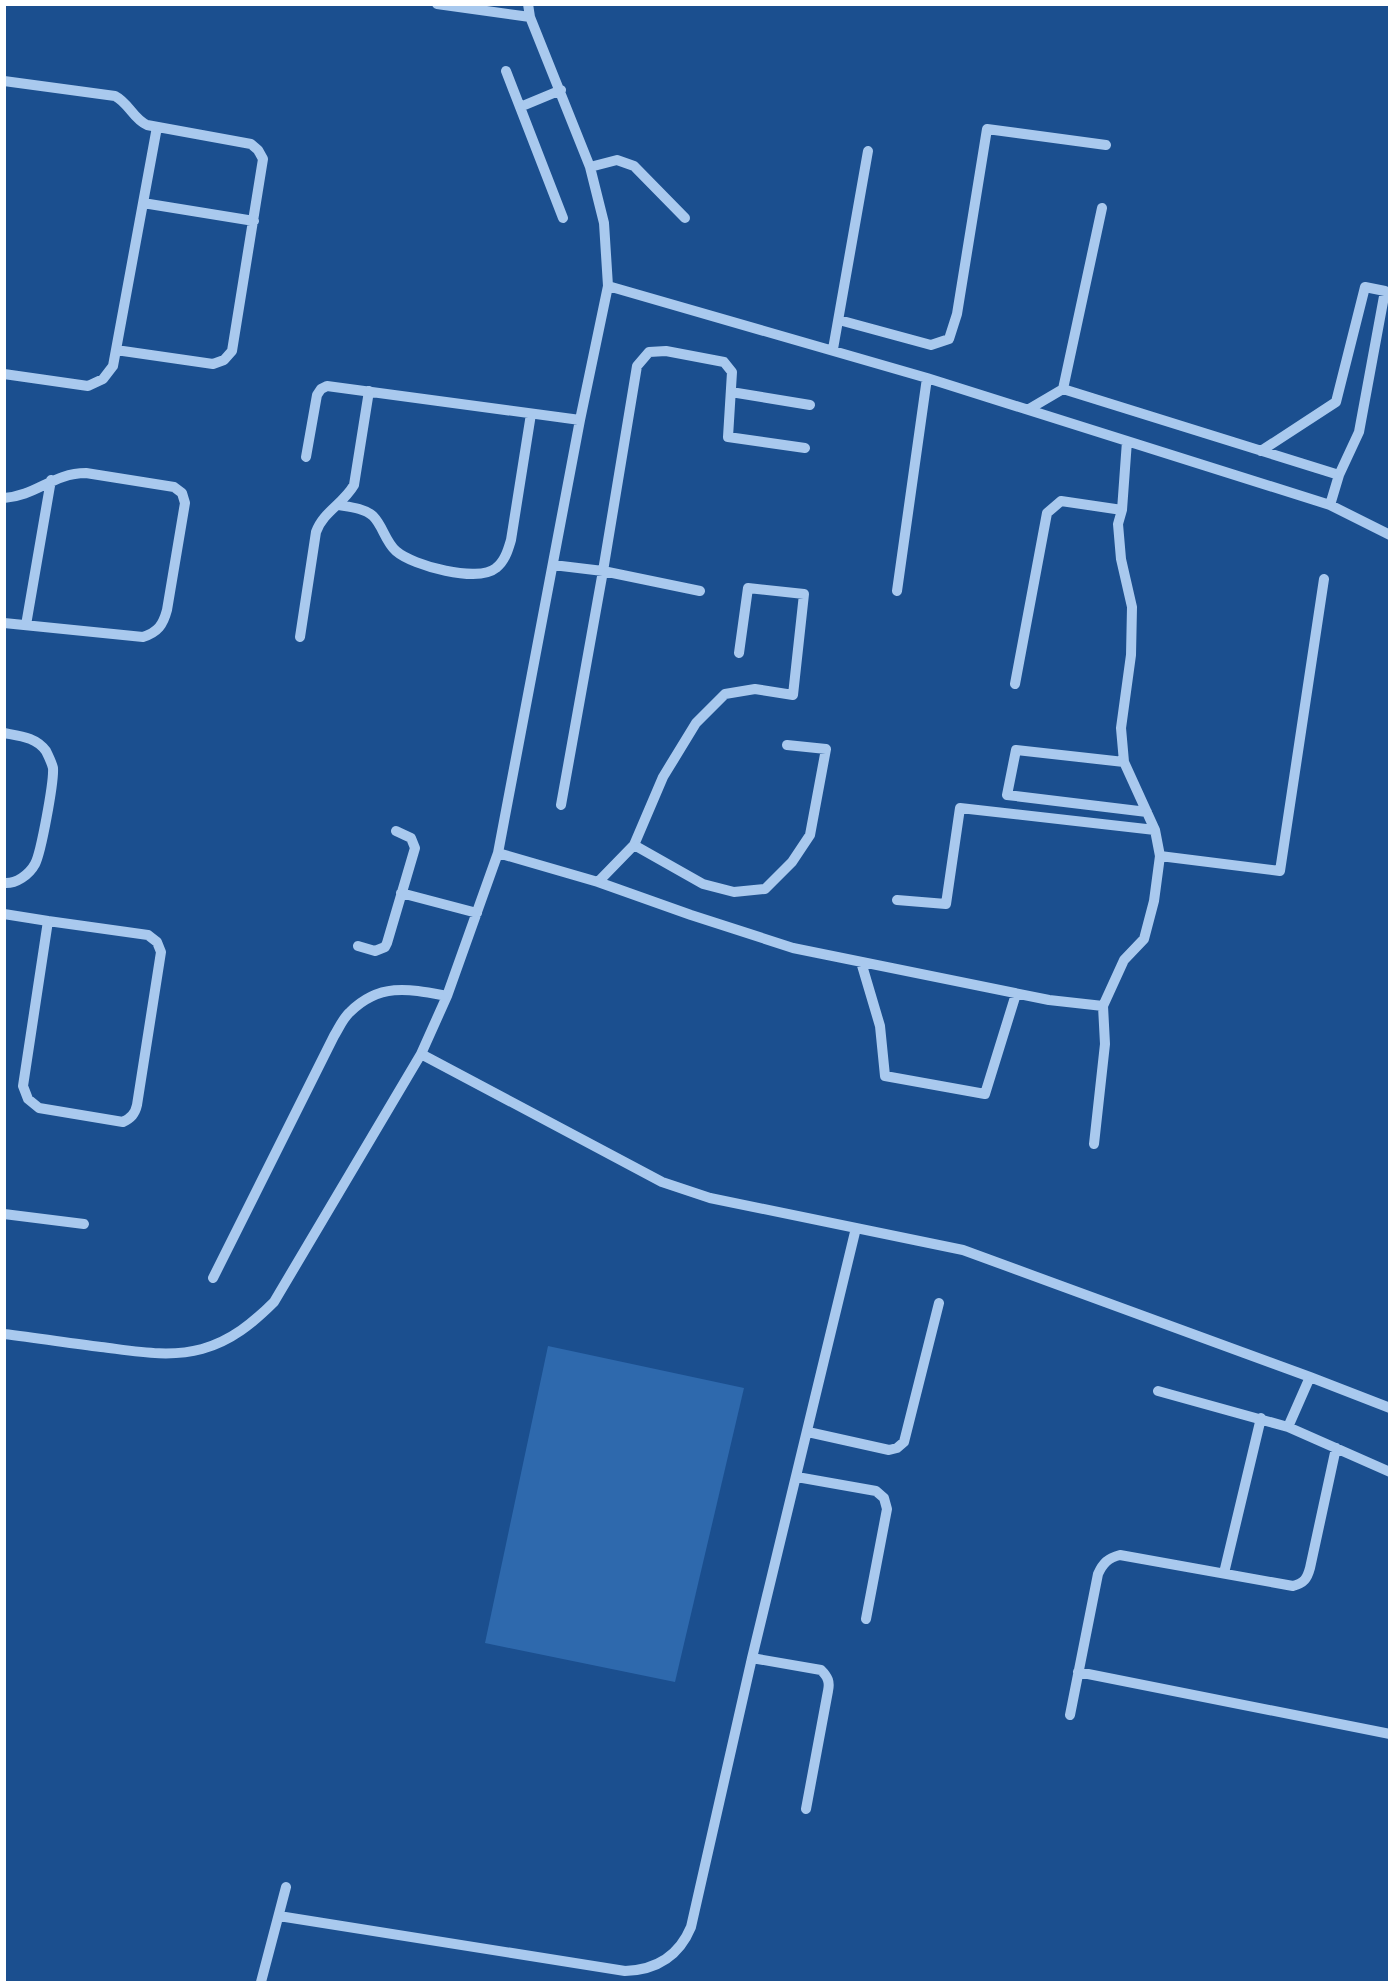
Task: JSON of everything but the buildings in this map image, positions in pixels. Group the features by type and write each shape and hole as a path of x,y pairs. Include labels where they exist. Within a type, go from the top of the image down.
{"lane":[{"path":"437,4 530,17"},
{"path":"4,1334 172,1354 201,1349 229,1339 253,1323 274,1302 421,1054 447,996 498,853 580,420 608,286 604,223 591,167 530,17 528,4"},
{"path":"506,71 563,218"},
{"path":"4,81 115,96 127,104 141,122 250,144 258,150 263,159 232,351 224,360 213,364 116,350"},
{"path":"520,107 561,90"},
{"path":"4,374 88,386 103,379 113,366 157,127"},
{"path":"839,320 931,345 950,339 957,314 987,129 1106,145"},
{"path":"832,350 868,151"},
{"path":"591,167 617,160 634,166 686,218"},
{"path":"143,203 254,221"},
{"path":"1029,409 1063,389 1102,208"},
{"path":"608,286 1029,409 1330,505 1389,535"},
{"path":"1261,451 1336,402 1365,287 1385,291 1359,432 1339,475 1330,505"},
{"path":"561,805 637,366 649,352 666,351 724,362 732,372 728,437 805,448"},
{"path":"897,591 927,378"},
{"path":"306,457 317,395 321,389 327,387 580,420"},
{"path":"1063,389 1339,475"},
{"path":"300,637 316,532 320,521 347,496 354,486 369,392"},
{"path":"731,392 810,405"},
{"path":"338,505 364,511 374,517 386,539 396,551 415,562 465,574 481,575 496,568 507,555 511,540 531,414"},
{"path":"1094,1144 1105,1044 1103,1006 1124,960 1143,939 1154,902 1160,856 1155,830 1124,762 1121,728 1131,655 1132,607 1122,559 1119,524 1127,441"},
{"path":"4,498 30,493 51,480 72,473 86,473 174,487 182,493 185,503 167,610 164,623 156,633 143,638 4,622"},
{"path":"26,625 51,480"},
{"path":"1015,684 1047,513 1061,501 1122,510"},
{"path":"552,565 603,572 700,591"},
{"path":"1160,856 1280,871 1324,579"},
{"path":"598,882 634,845 663,777 696,723 725,694 755,689 793,695 804,594 748,588 739,653"},
{"path":"4,733 33,738 46,751 52,768 40,851 34,866 24,877 4,883"},
{"path":"634,845 702,884 734,892 765,890 792,862 810,835 826,749 787,745"},
{"path":"1124,762 1016,750 1008,795 1147,812"},
{"path":"897,900 946,904 960,808 1155,830"},
{"path":"358,945 375,951 385,948 415,848 411,838 396,831"},
{"path":"498,853 598,882 793,948 1016,994 1103,1006"},
{"path":"401,893 477,913"},
{"path":"4,915 48,921 148,935 157,942 161,952 137,1105 135,1113 123,1122 39,1108 28,1099 23,1086 48,921"},
{"path":"861,962 880,1026 885,1076 985,1094 1016,994"},
{"path":"213,1278 334,1036 348,1013 370,996 396,989 447,996"},
{"path":"421,1054 662,1182 710,1198 963,1250 1389,1408"},
{"path":"4,1214 84,1224"},
{"path":"279,1916 625,1971 639,1971 664,1961 681,1947 691,1927 752,1658 856,1228"},
{"path":"808,1432 889,1450 897,1448 904,1442 939,1303"},
{"path":"1288,1427 1310,1377"},
{"path":"1158,1391 1288,1427 1389,1472"},
{"path":"1224,1573 1261,1418"},
{"path":"1070,1715 1098,1574 1102,1565 1110,1558 1120,1555 1293,1586 1302,1584 1308,1577 1336,1448"},
{"path":"797,1478 876,1491 884,1498 887,1509 866,1619"},
{"path":"752,1658 820,1670 827,1676 828,1691 806,1809"},
{"path":"1078,1672 1389,1734"},
{"path":"261,1983 286,1887"}],"shaded area":[{"path":"548,1346 744,1388 675,1682 485,1643"}]}
